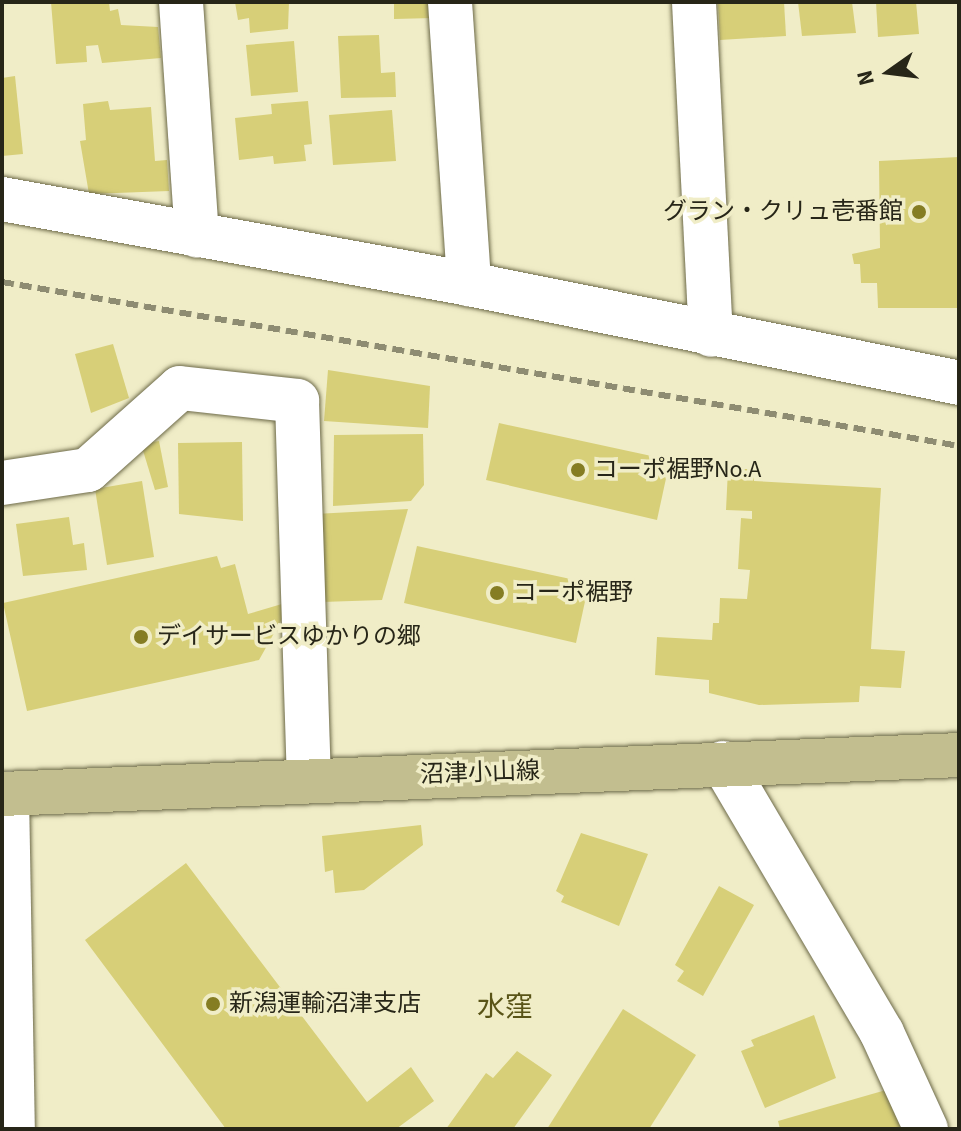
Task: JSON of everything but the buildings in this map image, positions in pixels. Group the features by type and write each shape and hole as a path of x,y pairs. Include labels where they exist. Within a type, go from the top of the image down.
{"main road":[{"name":"沼津小山線","path":"4,794 959,755"}],"street":[{"path":"181,2 197,235"},
{"path":"450,2 469,284"},
{"path":"694,2 711,335"},
{"path":"2,199 469,284 959,383"},
{"path":"2,483 88,470 180,388 297,401 309,780"},
{"path":"723,763 882,1033 916,1098 926,1129"},
{"path":"4,794 13,1129"}],"railway":[{"path":"2,282 959,446"}],"place":[{"name":"グラン・クリュ壱番館","path":"919,212"},
{"name":"コーポ裾野No.A","path":"578,470"},
{"name":"コーポ裾野","path":"497,593"},
{"name":"デイサービスゆかりの郷","path":"141,637"},
{"name":"新潟運輸沼津支店","path":"213,1004"}],"district":[{"name":"水窪","path":"505,1007"}]}
